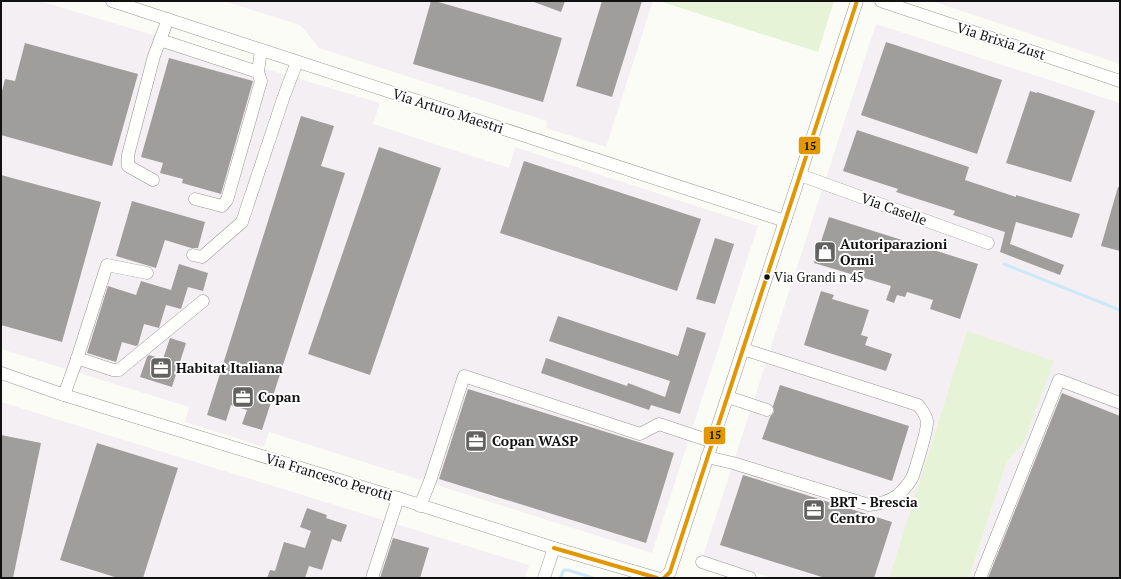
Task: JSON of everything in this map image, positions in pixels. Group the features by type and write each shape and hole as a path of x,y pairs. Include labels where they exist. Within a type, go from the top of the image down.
{"street":[{"name":"Via Arturo Maestri","path":"112,1 785,221"},
{"path":"664,578 670,572 857,1"},
{"name":"Via Brixia Zust","path":"881,1 1120,81"},
{"path":"153,180 128,166 128,156 154,56 168,19"},
{"path":"197,52 203,31"},
{"path":"160,40 258,72"},
{"path":"195,199 222,206 227,200 261,80 258,72 261,50"},
{"path":"193,255 202,257 242,222 284,96 297,62"},
{"name":"Via Caselle","path":"800,175 988,243"},
{"path":"64,395 107,265 147,273"},
{"path":"77,358 113,370 119,370 203,301"},
{"path":"707,456 869,505 877,505 891,500 899,494 912,479 926,432 927,421 924,411 918,405 744,349"},
{"name":"Via Francesco Perotti","path":"1,373 64,395 398,498 554,548 657,578"},
{"path":"420,506 430,481 464,376 640,434 659,424 713,442"},
{"path":"980,578 1059,380 1120,403"},
{"path":"728,397 767,410"},
{"path":"372,578 398,498"},
{"path":"544,578 554,548"},
{"path":"702,562 724,574 750,578"}],"shaded area":[{"path":"1,1 40,1 380,103 373,124 509,168 515,147 758,226 652,553 269,432 264,447 185,422 189,407 1,349"},
{"path":"224,1 653,1 606,147 546,128 547,121 319,48 300,25"},
{"path":"932,1 1120,1 1120,64"},
{"path":"876,24 1120,103 1120,578 969,578 1007,461 1023,444 967,331 889,578 771,578 703,556"},
{"path":"1,402 529,565 525,578 1,578"}],"green space":[{"path":"659,1 834,1 818,52"},
{"path":"967,331 1054,361 1023,444 1007,461 969,578 889,578"}],"building":[{"path":"431,1 562,38 543,102 413,64"},
{"path":"534,1 565,1 561,12"},
{"path":"602,1 642,1 612,97 576,86"},
{"path":"886,42 1002,80 977,154 861,115"},
{"path":"25,43 138,74 112,166 1,135 1,95 5,79 15,81"},
{"path":"169,58 253,81 221,194 182,183 183,179 160,173 163,163 141,157"},
{"path":"1030,91 1095,111 1071,182 1006,163"},
{"path":"301,116 334,126 321,166 345,173 262,430 242,424 247,410 231,405 226,421 207,415"},
{"path":"857,130 969,167 965,180 1016,197 1016,195 1080,214 1072,238 1016,222 1010,244 1064,265 1060,275 1000,252 1005,232 953,215 955,211 896,192 898,189 843,171"},
{"path":"379,147 441,168 370,375 308,354"},
{"path":"524,161 701,219 677,291 500,233"},
{"path":"1,175 101,202 62,342 1,325"},
{"path":"1118,187 1120,187 1120,251 1101,246"},
{"path":"132,201 205,222 198,248 191,248 165,240 156,268 116,256"},
{"path":"829,217 978,264 960,319 930,309 933,300 907,292 905,297 897,295 894,303 886,300 891,286 814,263"},
{"path":"715,238 734,244 715,304 696,299"},
{"path":"179,264 208,273 203,291 188,287 181,309 166,305 159,328 144,324 138,345 136,346 122,342 116,362 87,353 108,286 136,295 141,281 171,290"},
{"path":"821,291 834,295 832,299 869,310 861,335 868,337 865,345 892,354 886,371 804,345"},
{"path":"558,316 678,356 687,327 706,333 680,414 651,405 649,410 541,373 546,358 627,386 628,383 665,397 670,381 549,341"},
{"name":"Habitat Italiana","path":"170,338 186,343 172,387 140,377 149,355 163,359"},
{"path":"780,385 909,426 892,481 762,439 770,417 774,412 773,406"},
{"path":"468,389 674,453 646,543 439,479"},
{"path":"1062,393 1120,416 1120,578 988,578"},
{"path":"1,435 41,443 13,578 1,578"},
{"path":"97,443 178,468 143,578 118,578 60,560"},
{"path":"743,475 892,522 874,578 825,578 720,545"},
{"path":"307,508 327,515 326,518 347,525 341,542 332,539 322,570 309,566 305,578 267,578 270,570 275,571 284,542 305,548 311,531 300,527"},
{"path":"393,538 429,548 420,578 380,578"}],"waterway":[{"path":"1004,264 1120,310"},
{"path":"560,578 564,570 593,578"}],"transit line":[{"name":"15","path":"664,578 670,572 857,1"},
{"name":"15","path":"554,548 657,578"}],"place":[{"name":"Autoriparazioni Ormi","path":"825,252"},
{"name":"Via Grandi n 45","path":"767,277"},
{"name":"Habitat Italiana","path":"161,368"},
{"name":"Copan","path":"243,397"},
{"name":"Copan WASP","path":"476,441"},
{"name":"BRT - Brescia Centro","path":"814,510"}]}
